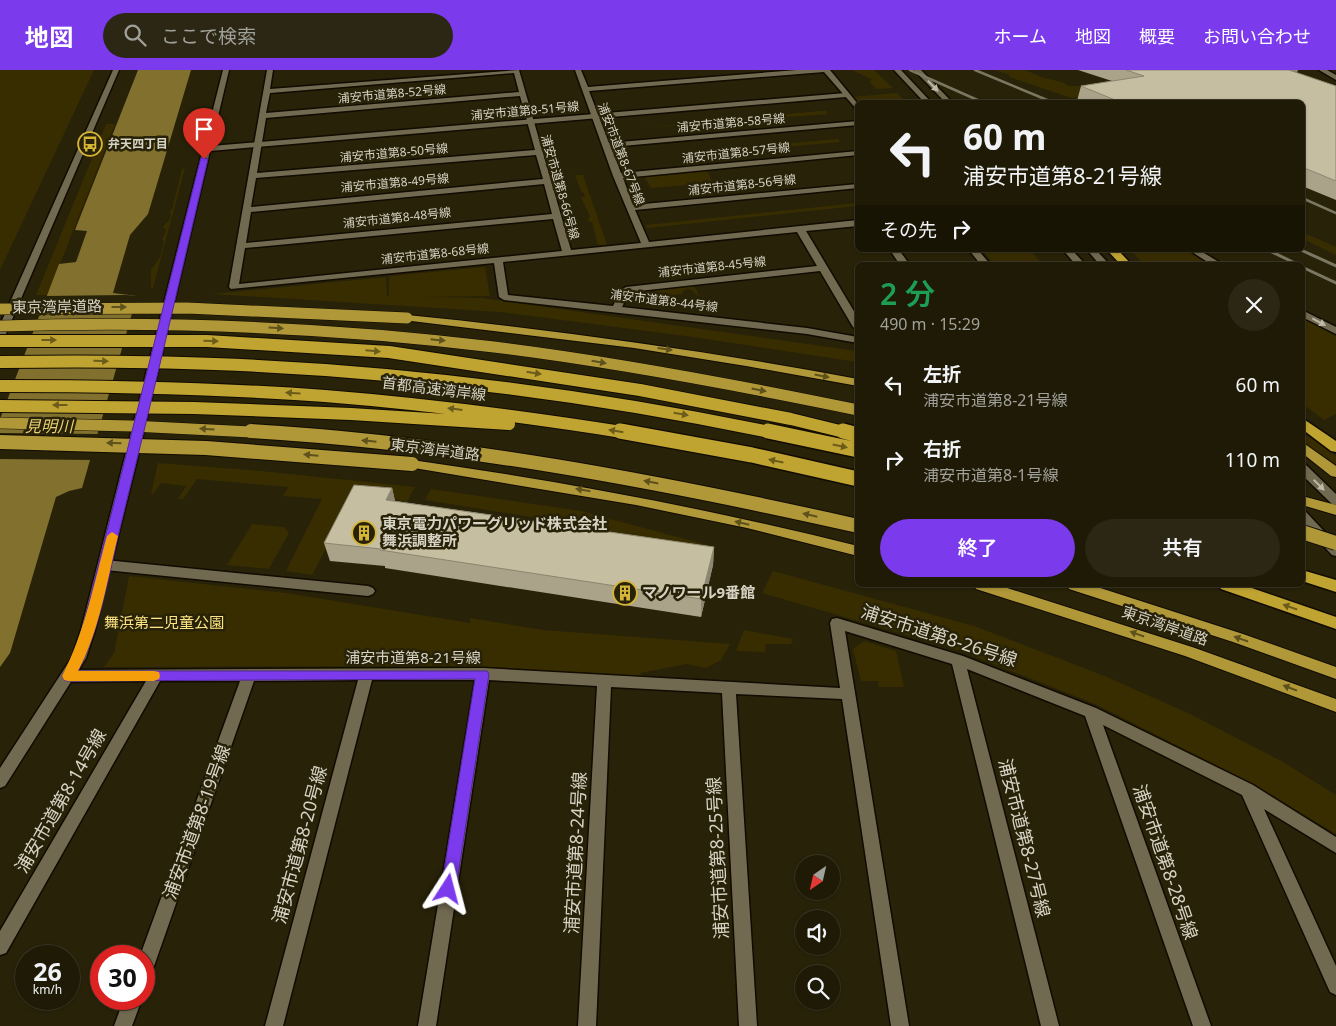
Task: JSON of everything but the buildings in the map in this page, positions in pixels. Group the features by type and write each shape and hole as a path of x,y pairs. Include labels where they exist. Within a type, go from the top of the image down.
{"highway":[{"path":"1114,252 1123,262"},
{"name":"東京湾岸道路","path":"0,309 177,308 407,318 617,342 777,367 855,382"},
{"name":"東京湾岸道路","path":"0,326 90,324 223,325 416,338 598,362 696,378 855,409"},
{"path":"0,341 207,341 389,352 640,390 855,434"},
{"name":"首都高速湾岸線","path":"0,362 203,363 423,378 637,406 855,449"},
{"name":"首都高速湾岸線","path":"0,386 145,386 295,393 417,404 563,423 720,449 855,478"},
{"path":"0,406 194,408 351,414 507,424 563,423"},
{"name":"東京湾岸道路","path":"0,424 120,426 237,431 352,439 415,446 589,471 721,495 855,525"},
{"path":"1305,424 1336,448"},
{"name":"東京湾岸道路","path":"0,442 67,442 201,447 412,464 524,480 640,501 855,550"},
{"path":"1305,448 1336,473"},
{"path":"1305,501 1336,510"},
{"path":"1305,533 1336,543"},
{"path":"1305,576 1336,586"},
{"name":"東京湾岸道路","path":"987,587 1190,652 1336,706"},
{"name":"東京湾岸道路","path":"1080,587 1229,635 1336,673"},
{"path":"1232,587 1336,623"}],"street":[{"path":"0,336 116,70"},
{"path":"0,781 79,658 88,630 226,70"},
{"name":"浦安市道第8-68号線","path":"270,70 234,287 855,223"},
{"name":"浦安市道第8-67号線","path":"578,70 617,176 646,244"},
{"path":"585,89 824,70 855,106"},
{"path":"897,70 926,100"},
{"path":"917,70 946,100"},
{"path":"1322,70 1336,78"},
{"path":"266,91 516,71"},
{"name":"浦安市道第8-66号線","path":"516,71 567,252"},
{"name":"浦安市道第8-52号線","path":"262,116 523,94"},
{"name":"浦安市道第8-51号線","path":"206,149 846,95"},
{"name":"浦安市道第8-58号線","path":"607,145 855,123"},
{"name":"浦安市道第8-50号線","path":"252,176 538,152"},
{"name":"浦安市道第8-57号線","path":"617,176 855,152"},
{"name":"浦安市道第8-49号線","path":"246,210 547,182"},
{"name":"浦安市道第8-56号線","path":"630,208 855,186"},
{"name":"浦安市道第8-48号線","path":"240,246 557,216"},
{"path":"800,229 855,322"},
{"path":"975,252 983,262"},
{"path":"1069,252 1078,262"},
{"path":"1093,252 1102,262"},
{"path":"1196,252 1214,262"},
{"name":"浦安市道第8-44号線","path":"498,260 504,297 617,308 807,331 855,339"},
{"name":"浦安市道第8-45号線","path":"617,308 626,290 822,268"},
{"path":"1305,315 1336,331"},
{"path":"1305,471 1336,501"},
{"path":"1305,518 1336,552"},
{"path":"105,565 368,591"},
{"name":"浦安市道第8-26号線","path":"900,1026 837,623 958,660 1091,712 1248,790 1336,846"},
{"name":"浦安市道第8-27号線","path":"958,660 1050,1026"},
{"path":"427,1026 483,674"},
{"name":"浦安市道第8-21号線","path":"68,676 483,674 848,694"},
{"name":"浦安市道第8-19号線","path":"153,945 249,675"},
{"name":"浦安市道第8-20号線","path":"274,1026 366,675"},
{"name":"浦安市道第8-14号線","path":"0,947 156,676"},
{"name":"浦安市道第8-24号線","path":"587,1026 604,682"},
{"name":"浦安市道第8-25号線","path":"729,688 748,1026"},
{"name":"浦安市道第8-28号線","path":"1091,712 1202,1026"},
{"path":"1248,790 1336,986"},
{"path":"123,1026 129,1010"}],"green space":[{"path":"0,70 94,70 0,270"},
{"path":"852,70 874,70 893,88 876,89 869,81 873,80"},
{"path":"995,70 1025,70 1069,86 1087,86 1083,97 1071,98 1009,77 1010,75"},
{"path":"897,93 904,100 856,100 853,97"},
{"path":"826,111 828,114 637,128"},
{"path":"106,124 115,124 48,295 36,295"},
{"path":"838,139 840,142 728,152 727,149"},
{"path":"185,168 153,288 151,287 151,270 160,257 164,242 162,239 166,231 163,226 169,221 171,214 169,211 172,210 182,169"},
{"path":"707,170 717,193 691,196 686,185 651,188 645,178 632,179 631,177"},
{"path":"575,175 583,175 607,245 598,245 592,222 589,222 588,219 590,217 581,197 585,197 584,193 581,191"},
{"path":"855,203 855,206 647,228 646,225"},
{"path":"1305,233 1336,247 1336,255 1305,240"},
{"path":"984,252 1032,252 1040,262 992,262"},
{"path":"1132,252 1189,252 1207,262 1142,262"},
{"path":"485,267 490,296 423,297 482,298 855,351 855,362 693,337 501,312 212,294 386,277 387,296 389,296 389,276"},
{"path":"694,285 699,296 692,290 686,289 683,291 683,294 665,296 663,293 626,300 629,295 635,292"},
{"path":"1305,319 1336,336 1336,414 1324,420 1305,406"},
{"path":"1305,434 1336,456 1336,468 1305,444"},
{"path":"158,463 261,471 415,487 407,502 357,490 312,575 286,571 322,499 283,496 288,487 197,479 183,499 178,499 186,486 161,483 151,494"},
{"path":"431,489 581,511 707,545 702,559 538,532 543,519 425,500"},
{"path":"252,524 284,527 289,533 269,569 227,565"},
{"path":"773,571 974,626 1107,677 1190,714 1283,762 1336,795 1336,834 1251,783 1095,704 958,650 762,593"},
{"name":"舞浜第二児童公園","path":"129,576 286,593 470,623 470,618 543,630 730,644 721,660 706,668 687,664 640,673 644,678 455,666 104,667 114,653"},
{"path":"744,630 793,639 791,644 766,644 765,652 736,651"},
{"path":"864,641 896,651 904,687 879,687 878,681 861,681 853,649"}],"water":[{"name":"見明川","path":"138,70 191,70 148,214 130,235 113,293 137,296 82,488 56,497 10,653 0,667 0,419 59,264 76,262 87,231 75,230"}],"pier":[{"path":"45,296 139,296 134,313 38,314"},
{"path":"0,433 100,434 93,460 0,459"}],"railway":[{"path":"910,70 978,100"},
{"path":"975,70 1047,100"},
{"path":"1305,199 1336,213"},
{"path":"1272,252 1293,262"},
{"path":"1305,252 1336,266"},
{"path":"1305,268 1336,283"}],"slow traffic":[{"path":"112,536 88,630 79,658 68,676 154,676"}],"place":[{"name":"弁天四丁目","path":"90,144"},
{"name":"東京電力パワーグリッド株式会社 舞浜調整所","path":"364,533"},
{"name":"マノワール9番館","path":"625,593"}],"route":[{"path":"204,159 88,630 79,658 68,676 483,674 448,889"}]}
